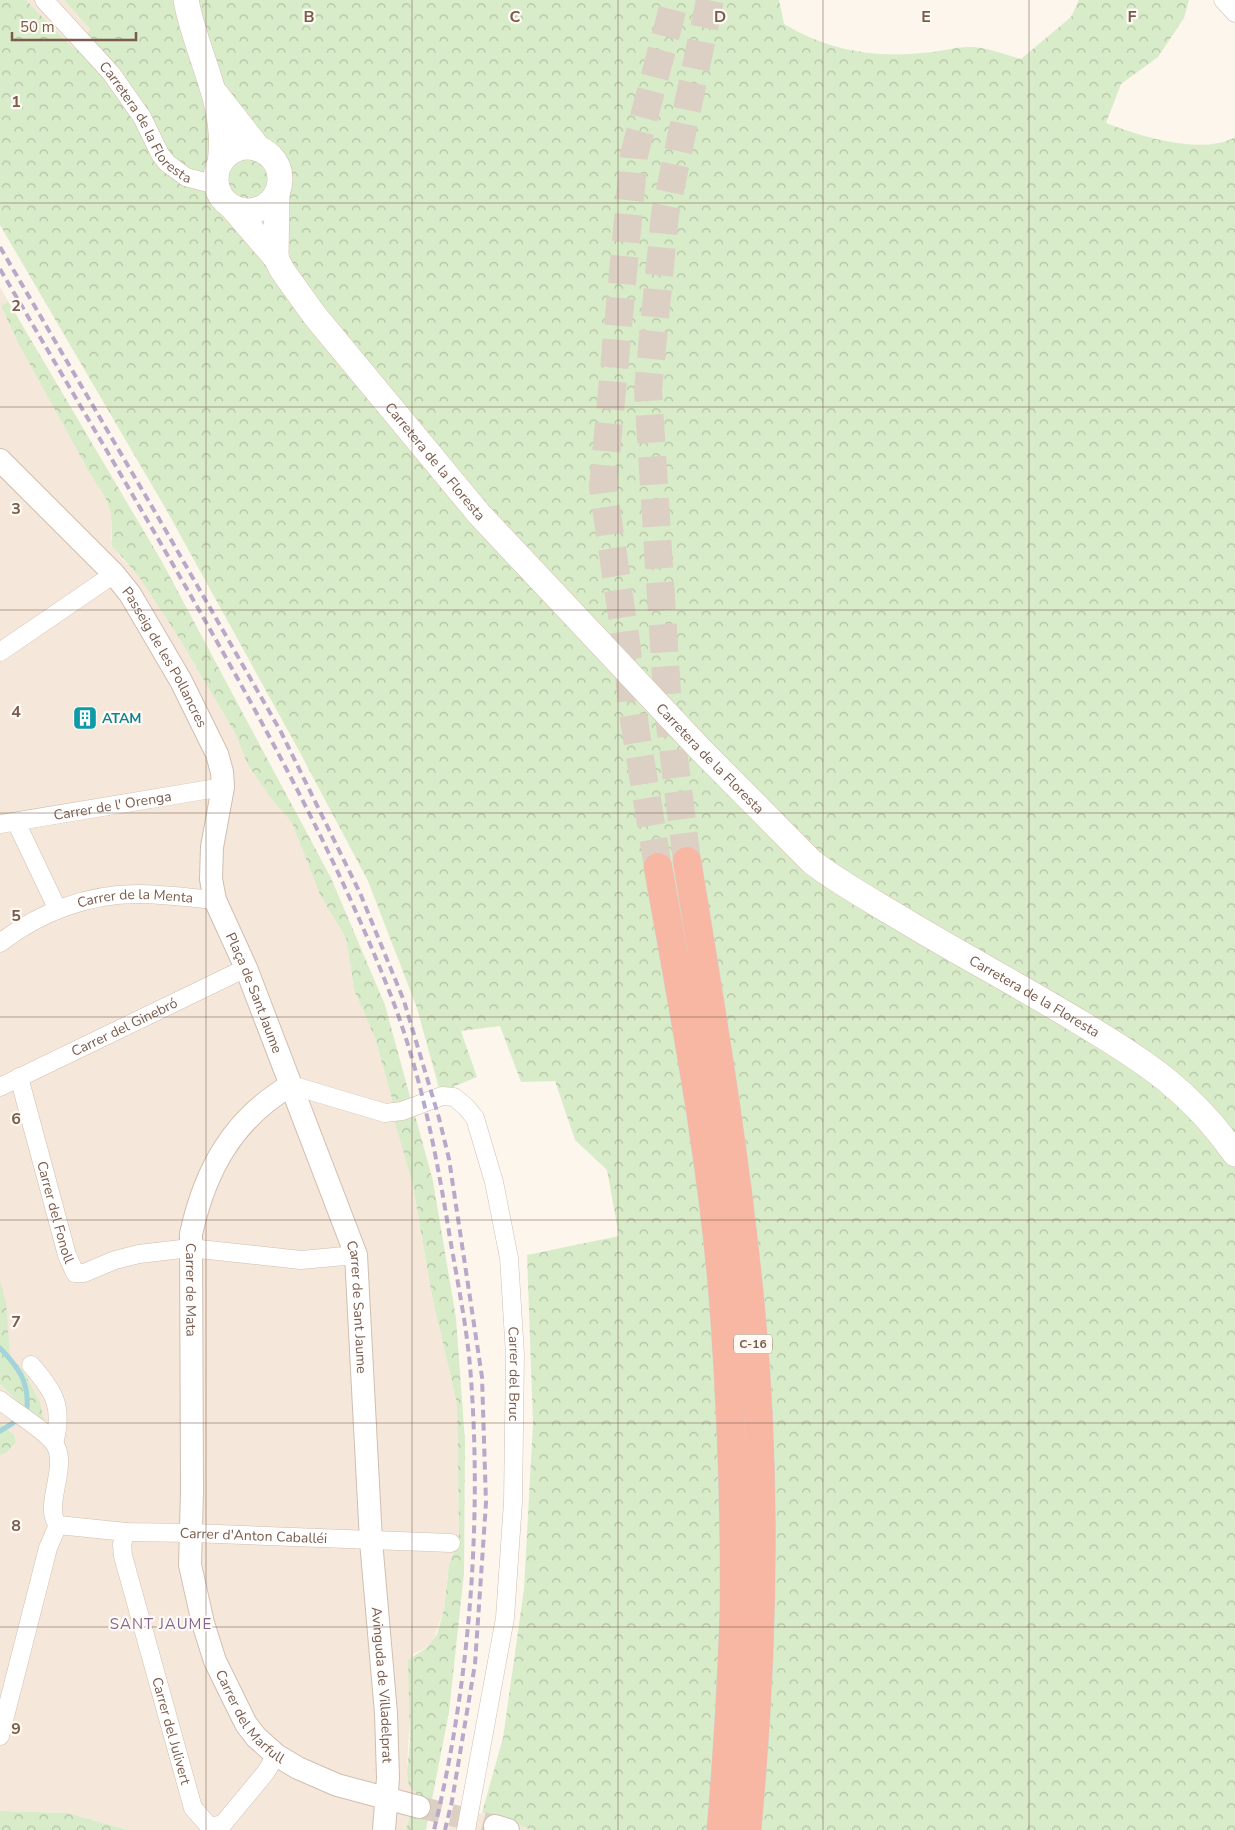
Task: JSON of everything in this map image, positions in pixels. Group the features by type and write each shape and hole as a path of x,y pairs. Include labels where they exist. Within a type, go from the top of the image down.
{"highway":[{"name":"C-16","path":"687,861 732,1143 756,1382 761,1582 756,1700 746,1830"},
{"name":"C-16","path":"658,867 696,1080 724,1308 734,1509 734,1588 729,1719 721,1830"}],"main road":[{"path":"186,0 196,42 216,94 222,144 218,174 220,195 232,207 247,212 267,206 277,195"},
{"path":"216,94 259,149 274,159 279,168 281,179 277,195 276,258"},
{"path":"218,174 235,150 246,147 259,149"},
{"name":"Carretera de la Floresta","path":"232,207 276,258 282,270 315,316 479,514 702,750 812,862 829,875 891,913 1130,1052 1187,1096 1211,1121 1235,1154"}],"street":[{"name":"Carretera de la Floresta","path":"44,0 111,73 142,117 160,154 167,163 186,177 218,174"},
{"path":"1223,0 1235,12"},
{"name":"Passeig de les Pollancres","path":"0,460 114,574 130,594 181,681 217,754 222,772 223,787 212,847 211,879 215,900"},
{"path":"0,652 114,574"},
{"name":"Carrer de l' Orenga","path":"8,823 223,787"},
{"path":"8,823 57,908"},
{"name":"Carrer de la Menta","path":"0,943 20,928 57,908 85,900 138,894 215,900"},
{"name":"Plaça de Sant Jaume","path":"215,900 246,968 291,1085"},
{"name":"Carrer del Ginebró","path":"0,1086 246,968"},
{"name":"Carrer del Fonoll","path":"19,1077 73,1271 79,1274 124,1257 190,1248 301,1260 356,1255"},
{"name":"Carrer de Mata","path":"192,1533 190,1248 197,1208 208,1177 224,1148 267,1099 291,1085"},
{"name":"Carrer de Sant Jaume","path":"291,1085 356,1255 371,1541"},
{"name":"Carrer del Bruc","path":"291,1085 385,1113 402,1111 442,1096 454,1097 475,1118 494,1182 509,1258 515,1355 513,1502 505,1618 466,1830"},
{"path":"0,1736 48,1548 58,1525 53,1517 59,1462 54,1443 58,1418 55,1395 46,1380 31,1365"},
{"path":"0,1400 54,1443"},
{"name":"Carrer d'Anton Caballéi","path":"58,1525 126,1532 451,1543"},
{"name":"Carrer del Julivert","path":"126,1532 122,1544 123,1556 193,1808 200,1818 210,1827 223,1824 266,1772 276,1755"},
{"name":"Carrer del Marfull","path":"192,1533 190,1565 202,1623 215,1661 246,1724 256,1737 276,1755 298,1768 329,1782 419,1807"},
{"name":"Avinguda de Villadelprat","path":"371,1541 386,1713 387,1799 384,1830"}],"shaded area":[{"path":"26,0 64,0 90,29 73,48"},
{"path":"0,287 8,301 1,306 14,335 89,472 106,499 111,514 111,538 119,556 140,577 179,638 235,733 248,765 270,797 292,823 320,895 346,938 354,990 375,1038 392,1099 412,1181 432,1296 457,1404 459,1539 449,1564 444,1609 433,1641 428,1647 413,1654 407,1771 416,1793 406,1830 128,1830 68,1813 0,1811 0,1455 6,1453 16,1442 14,1435 0,1423 0,1384 45,1428 40,1402 23,1370 0,1346"},
{"path":"455,1805 532,1830 448,1830"}],"green space":[{"path":"0,0 26,0 73,48 90,29 64,0 779,0 784,24 834,46 868,53 886,54 973,47 1021,59 1071,17 1079,0 1189,0 1184,18 1158,57 1121,84 1106,123 1153,138 1189,144 1206,145 1235,137 1235,1830 532,1830 482,1813 503,1738 524,1589 533,1423 527,1255 619,1236 607,1170 575,1140 555,1081 521,1082 500,1026 461,1031 477,1077 440,1092 417,1008 368,881 297,747 167,511 0,225"},
{"path":"8,301 161,560 331,878 385,1005 433,1181 456,1318 465,1442 464,1573 449,1712 426,1830 406,1830 416,1793 409,1786 407,1771 410,1742 408,1660 428,1647 437,1634 444,1609 449,1564 459,1539 457,1404 432,1296 412,1181 393,1116 392,1099 375,1038 354,990 346,938 320,895 292,823 270,797 248,765 235,733 179,638 140,578 112,546 111,514 106,499 89,472 17,341 1,306"},
{"path":"0,1281 6,1302 10,1356 23,1370 40,1402 46,1429 0,1384"},
{"path":"0,1423 14,1435 16,1442 6,1453 0,1455"},
{"path":"0,1811 68,1813 128,1830 0,1830"}],"waterway":[{"path":"0,1348 21,1375 26,1390 27,1408"},
{"path":"0,1431 13,1423"}],"tunnel":[{"path":"658,867 632,708 627,649 603,487 634,155 675,0"},
{"path":"687,861 668,709 648,390 665,214 710,0"},
{"path":"419,1807 495,1826"}],"railway":[{"path":"0,247 281,732 360,893 404,1001 439,1118 449,1159 482,1377 486,1503 475,1664 452,1801 445,1830"},
{"path":"0,269 128,486 281,758 352,902 393,1001 412,1059 428,1118 440,1178 468,1344 474,1434 475,1491 470,1606 456,1720 434,1830"}],"place":[{"name":"ATAM","path":"85,718"}],"district":[{"name":"SANT JAUME","path":"161,1624"}]}
